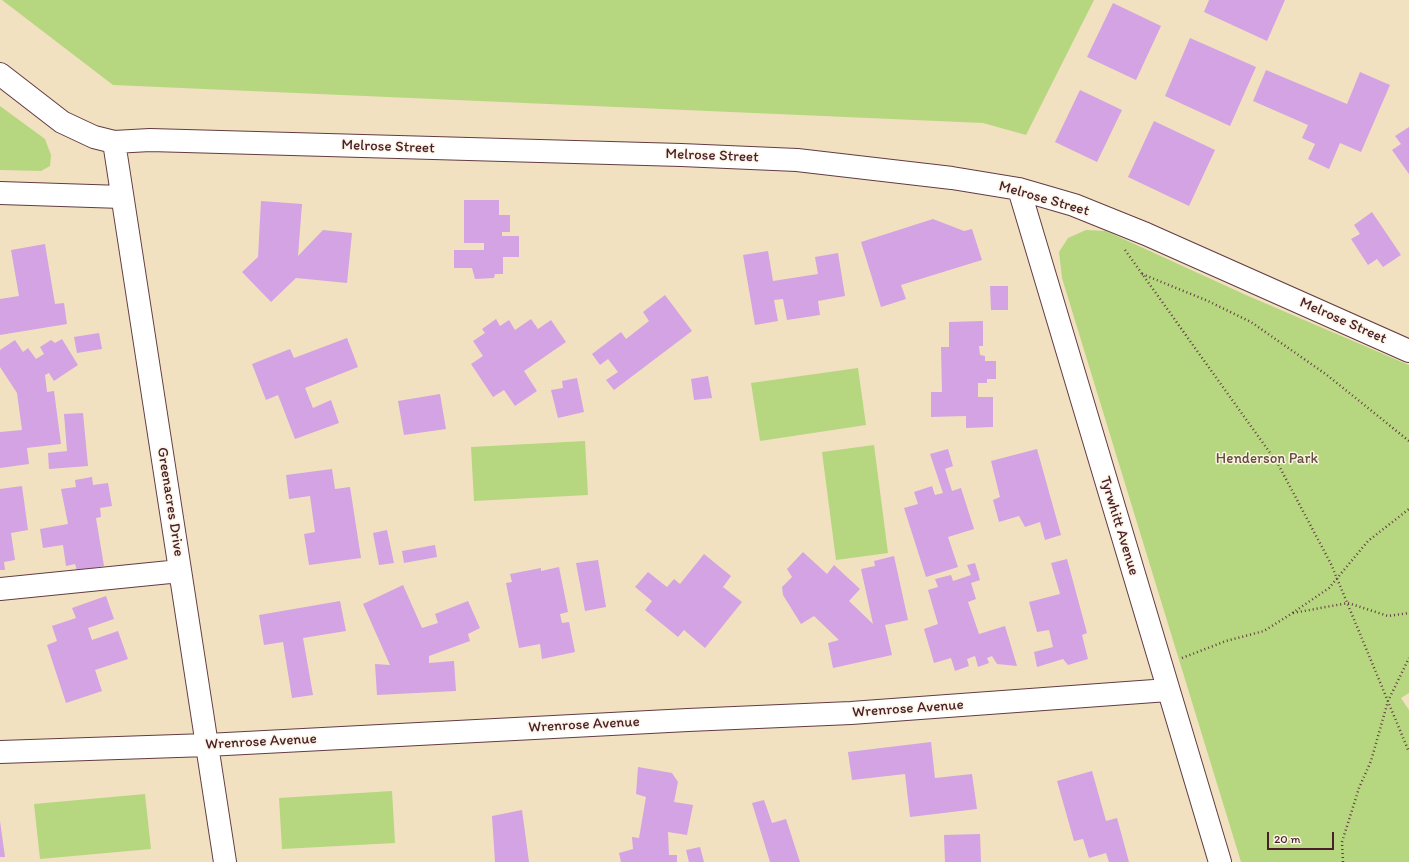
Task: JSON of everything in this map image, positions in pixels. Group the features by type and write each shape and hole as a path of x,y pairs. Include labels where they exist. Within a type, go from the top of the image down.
{"street":[{"name":"Melrose Street","path":"0,74 62,122 94,137 114,142 150,140 680,155 797,160 944,177 1019,189 1074,205 1146,234 1409,351"},
{"name":"Greenacres Drive","path":"114,142 225,862"},
{"name":"Tyrwhitt Avenue","path":"1019,189 1220,862"},
{"path":"0,193 122,197"},
{"path":"0,589 180,571"},
{"name":"Wrenrose Avenue","path":"0,752 207,745 851,713 1168,690"}],"path":[{"path":"1123,248 1278,464 1331,564 1409,752"},
{"path":"1141,273 1208,301 1252,322 1327,376 1409,441"},
{"path":"1161,666 1226,641 1264,631 1291,614 1329,588 1368,542 1409,509"},
{"path":"1291,614 1348,603 1388,616 1409,613"},
{"path":"1343,862 1342,842 1359,788 1370,761 1388,701 1409,658"}],"green space":[{"path":"2,0 1094,0 1026,135 983,123 113,85"},
{"path":"0,106 45,139 51,155 50,166 41,171 0,170"},
{"name":"Henderson Park","path":"1086,230 1106,231 1246,295 1409,365 1409,693 1401,698 1409,710 1409,862 1241,862 1062,278 1059,252 1068,238"},
{"path":"858,368 866,425 760,441 751,383"},
{"path":"585,441 588,495 474,501 471,447"},
{"path":"874,445 888,553 836,560 822,452"},
{"path":"392,791 395,843 282,849 279,798"},
{"path":"145,794 151,849 40,859 34,804"}],"building":[{"path":"1209,0 1285,0 1267,41 1204,12"},
{"path":"1113,3 1161,26 1136,80 1087,57"},
{"path":"1190,38 1256,67 1230,126 1165,96"},
{"path":"1266,70 1347,104 1360,72 1390,85 1361,152 1340,143 1329,169 1308,159 1315,144 1302,138 1308,125 1253,101"},
{"path":"1080,90 1122,110 1097,162 1055,142"},
{"path":"1154,121 1215,150 1189,206 1128,177"},
{"path":"1409,127 1409,174 1392,150 1401,144 1395,136"},
{"path":"464,200 499,200 499,215 510,215 510,232 502,232 502,236 519,236 519,257 503,257 503,274 495,274 494,278 475,279 472,268 454,268 454,250 484,250 484,243 464,243"},
{"path":"261,201 302,204 298,256 323,230 352,233 347,283 296,278 271,302 242,272 258,257"},
{"path":"1372,212 1401,255 1383,267 1377,259 1368,265 1351,239 1360,234 1354,225"},
{"path":"933,219 964,231 972,229 982,260 901,285 906,299 881,307 861,242"},
{"path":"45,244 55,304 64,303 67,324 0,335 0,299 19,296 11,250"},
{"path":"768,251 773,281 818,274 815,257 838,253 845,296 818,301 820,315 787,320 783,299 774,300 778,321 755,325 743,255"},
{"path":"990,286 1008,286 1008,310 991,310"},
{"path":"665,295 692,331 614,390 606,380 618,372 608,359 600,365 592,354 621,332 626,339 649,321 643,312"},
{"path":"496,319 500,326 509,320 515,330 531,319 538,329 551,320 566,342 524,371 537,391 515,406 504,390 493,397 471,364 483,356 473,341 485,333 482,329"},
{"path":"983,321 983,346 979,346 980,355 985,356 985,361 996,361 996,379 987,379 987,383 978,383 978,397 993,397 993,427 966,428 966,416 931,417 931,392 942,392 941,347 949,347 949,322"},
{"path":"99,333 102,349 77,353 74,337"},
{"path":"347,338 358,367 305,388 313,408 331,400 339,423 295,439 278,395 266,400 252,364 290,349 294,358"},
{"path":"62,339 78,365 54,381 49,373 45,375 47,392 54,391 61,444 27,448 29,464 0,468 0,432 22,430 17,393 0,367 0,350 15,340 23,352 28,348 36,359 44,354 40,347 51,340 55,343"},
{"path":"708,376 712,398 694,400 691,379"},
{"path":"577,378 584,412 558,418 551,390 563,388 562,381"},
{"path":"440,394 446,429 404,435 398,401"},
{"path":"83,413 88,466 49,469 48,453 67,451 64,414"},
{"path":"948,449 953,466 945,469 952,491 961,488 974,529 948,537 958,567 926,577 904,508 918,504 914,492 932,486 935,495 943,493 930,454"},
{"path":"1037,449 1061,535 1045,540 1040,522 1025,527 1019,516 999,522 993,500 1000,497 991,461"},
{"path":"332,469 335,489 350,487 361,558 309,565 304,534 315,532 310,496 289,499 286,475"},
{"path":"92,477 93,485 108,483 112,506 100,508 101,517 96,518 104,566 77,571 75,564 66,566 63,545 43,548 40,529 68,524 61,489 76,487 75,480"},
{"path":"22,486 28,530 11,533 15,560 4,562 5,570 0,570 0,489"},
{"path":"387,530 394,563 379,565 373,533"},
{"path":"435,545 437,557 404,563 402,551"},
{"path":"803,552 827,574 834,565 860,589 849,601 873,624 861,569 875,566 874,561 894,556 908,620 885,625 892,655 833,668 828,643 839,640 814,616 801,624 783,595 782,587 792,577 787,569"},
{"path":"704,554 731,576 723,587 742,602 705,648 684,630 678,637 645,610 652,601 635,587 648,572 667,587 674,579 680,584"},
{"path":"1067,559 1087,633 1082,635 1088,659 1068,665 1063,659 1037,667 1034,652 1053,647 1049,630 1037,632 1029,602 1060,594 1051,563"},
{"path":"598,560 606,607 585,611 576,563"},
{"path":"975,563 980,580 971,583 976,599 968,602 979,634 1005,626 1017,666 997,664 992,656 987,658 989,663 978,667 975,656 967,659 969,666 955,671 951,658 934,663 924,629 938,624 928,590 938,587 935,579 951,575 953,581 971,575 967,565"},
{"path":"559,567 568,612 560,614 562,623 569,622 575,652 542,659 540,644 519,648 506,583 512,582 510,574 541,568 541,571"},
{"path":"403,585 422,628 438,623 435,614 468,601 480,628 468,634 470,641 429,656 429,663 454,661 456,691 377,695 375,664 390,665 363,604"},
{"path":"106,596 114,619 88,628 92,640 118,631 128,659 95,670 102,691 66,703 47,645 57,641 52,626 76,618 72,608"},
{"path":"340,601 346,631 303,638 313,695 292,698 283,642 264,645 259,615"},
{"path":"931,742 935,778 972,774 977,809 910,817 905,774 852,780 848,752"},
{"path":"638,767 672,773 678,782 674,802 693,805 687,835 668,832 669,855 677,855 677,862 621,862 619,853 633,849 632,837 639,838 646,797 636,794"},
{"path":"1092,771 1106,821 1117,818 1129,862 1109,862 1106,853 1089,858 1083,839 1074,841 1057,781"},
{"path":"764,800 772,823 786,819 800,862 770,862 752,803"},
{"path":"522,810 529,862 495,862 492,816"},
{"path":"0,821 5,857 0,857"},
{"path":"980,834 981,862 945,862 944,835"},
{"path":"700,847 704,862 689,862 686,850"}]}
